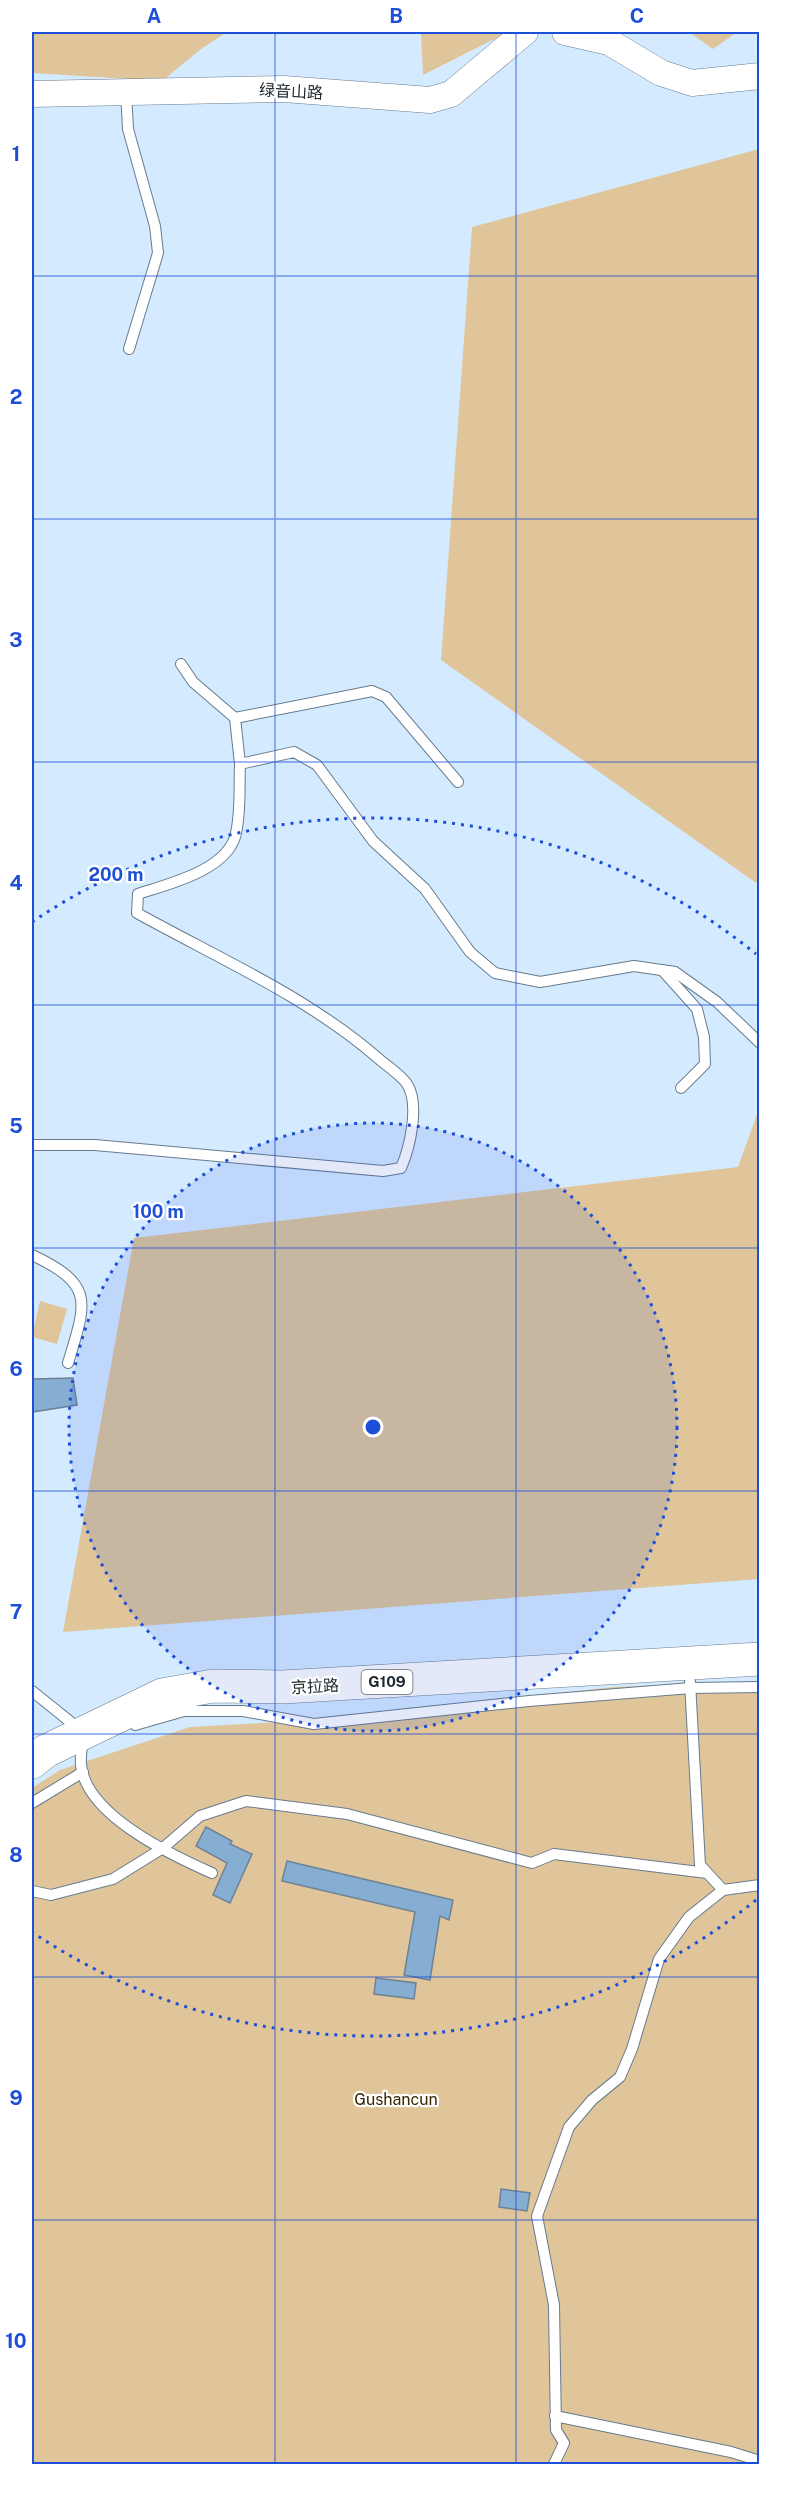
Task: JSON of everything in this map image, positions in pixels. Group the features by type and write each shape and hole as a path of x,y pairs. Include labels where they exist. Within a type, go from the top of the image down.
{"highway":[{"name":"京拉路","path":"32,1762 46,1751 86,1744 162,1695 213,1686 283,1687 690,1676 759,1659"}],"street":[{"name":"绿音山路","path":"32,94 284,89 430,100 451,94 525,32"},
{"path":"565,32 609,42 661,73 692,83 759,76"}],"lane":[{"path":"126,92 128,129 155,226 158,253 129,350"},
{"path":"32,1145 95,1145 383,1171 401,1168 410,1146 413,1116 407,1084 367,1048 291,995 137,913 138,894 193,876 222,856 236,835 240,764 234,718 193,682 181,664"},
{"path":"234,718 372,691 386,698 458,782"},
{"path":"240,764 294,752 317,765 373,841 425,889 470,952 495,973 540,982 634,966 675,972 717,1002 759,1043"},
{"path":"662,970 697,1009 704,1037 705,1064 681,1088"},
{"path":"32,1255 58,1267 79,1289 83,1313 68,1363"},
{"path":"120,1733 139,1723 184,1711 243,1711 314,1724 529,1701 690,1676 759,1687"},
{"path":"690,1676 700,1865 723,1890"},
{"path":"32,1691 86,1744 81,1766 96,1800 115,1819 163,1848 212,1873"},
{"path":"32,1803 83,1772"},
{"path":"32,1890 51,1894 113,1879 163,1848 200,1816 246,1801 347,1814 532,1863 554,1854 707,1873"},
{"path":"554,2464 564,2442 555,2430 554,2305 537,2216 569,2127 592,2100 620,2077 632,2049 659,1959 689,1917 723,1890 759,1885"},
{"path":"555,2416 731,2452 759,2462"}],"green space":[{"path":"32,32 227,32 201,49 162,81 32,73"},
{"path":"421,32 508,32 423,75"},
{"path":"689,32 737,32 713,49"},
{"path":"760,149 759,885 441,660 472,227"},
{"path":"759,1109 759,1579 63,1632 134,1238 738,1167"},
{"path":"40,1301 67,1309 57,1344 32,1337"},
{"name":"Gushancun","path":"759,1681 759,2464 32,2464 32,1788 60,1770 190,1727 314,1720 614,1687"}],"building":[{"path":"73,1378 77,1405 32,1412 32,1379"},
{"path":"206,1827 232,1841 230,1844 252,1854 230,1903 213,1895 227,1863 196,1846"},
{"path":"287,1861 453,1900 449,1920 440,1916 430,1980 404,1975 415,1912 282,1881"},
{"path":"376,1978 416,1983 414,1999 374,1994"},
{"path":"501,2189 530,2193 527,2211 499,2207"}]}
